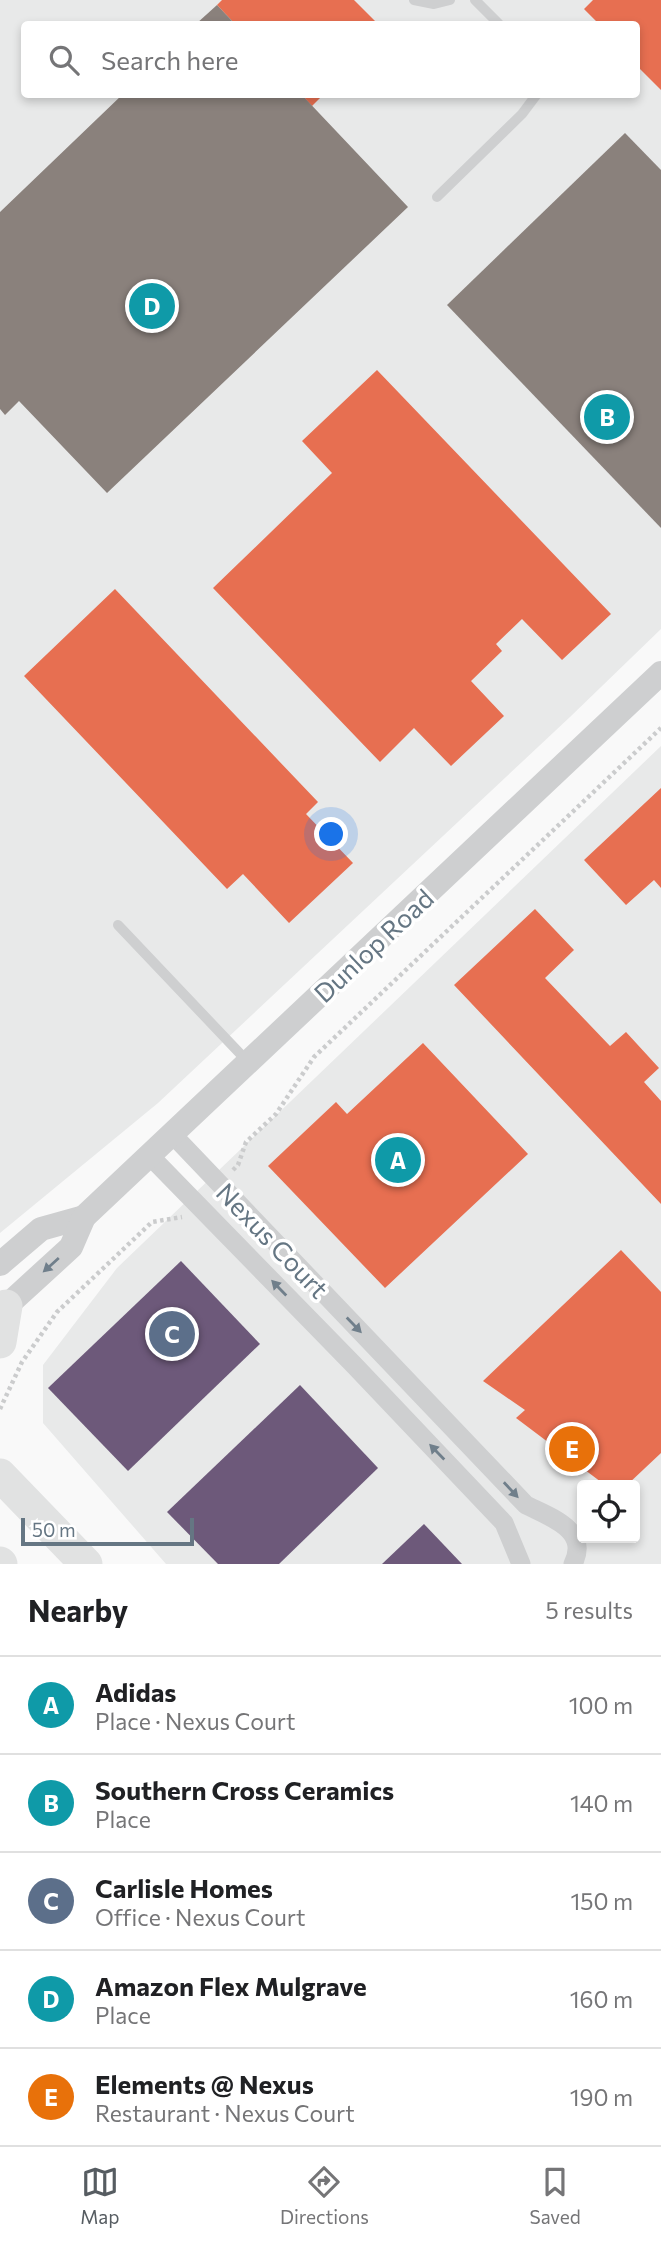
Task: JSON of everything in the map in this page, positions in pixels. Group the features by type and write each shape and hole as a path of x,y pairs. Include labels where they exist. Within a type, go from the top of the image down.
{"highway":[{"path":"0,1342 3,1309"},
{"path":"0,1475 86,1564"}],"street":[{"name":"Dunlop Road","path":"3,1309 71,1247 84,1217 661,673"},
{"name":"Nexus Court","path":"172,1134 526,1505 570,1529 578,1550 573,1564"},
{"name":"Nexus Court","path":"149,1155 504,1523 521,1564"},
{"name":"Dunlop Road","path":"0,1265 41,1229 84,1217"},
{"path":"354,1365 374,1346"},
{"path":"413,1428 434,1408"}],"lane":[{"path":"414,0 434,4 450,0"},
{"path":"475,0 496,21"},
{"path":"437,197 522,114 534,98"},
{"path":"117,925 248,1063"}],"path":[{"path":"0,1409 22,1362 57,1312 152,1222 180,1219 238,1165 246,1142 276,1114 314,1057 661,727"}],"shaded area":[{"path":"0,0 661,0 661,629 158,1103 0,1233"},
{"path":"661,746 661,1564 166,1564 43,1423 43,1365 117,1268"}],"building: Shops":[{"path":"222,0 354,0 375,21 232,21 217,5"},
{"path":"593,0 661,0 661,90 640,69 640,21 596,21 584,9"},
{"path":"305,98 320,98 312,106"},
{"path":"377,370 611,614 562,660 522,619 496,644 502,651 471,681 504,716 451,766 414,728 380,762 213,588 332,473 302,441"},
{"path":"115,589 318,802 306,814 353,863 289,923 243,874 227,889 24,676"},
{"path":"661,788 661,888 654,880 626,905 584,860"},
{"path":"535,909 574,950 545,978 610,1046 626,1032 659,1068 644,1082 661,1101 661,1204 454,985"},
{"path":"423,1043 528,1154 385,1288 268,1166 336,1102 347,1114"},
{"path":"621,1250 661,1292 661,1453 632,1480 598,1480 516,1418 525,1410 483,1381"}],"building: Offices":[{"path":"181,1261 260,1344 128,1471 48,1388"},
{"path":"300,1385 378,1468 279,1564 218,1564 167,1512"},
{"path":"424,1524 462,1564 382,1564"}],"building: Industry":[{"path":"217,5 232,21 199,21"},
{"path":"119,98 305,98 408,207 107,493 19,401 5,415 0,409 0,212"},
{"path":"625,133 661,170 661,528 447,305"}],"place":[{"name":"Amazon Flex Mulgrave","path":"152,306"},
{"name":"Southern Cross Ceramics","path":"607,417"},
{"name":"Adidas","path":"398,1160"},
{"name":"Carlisle Homes","path":"172,1334"},
{"name":"Elements @ Nexus","path":"572,1449"}]}
